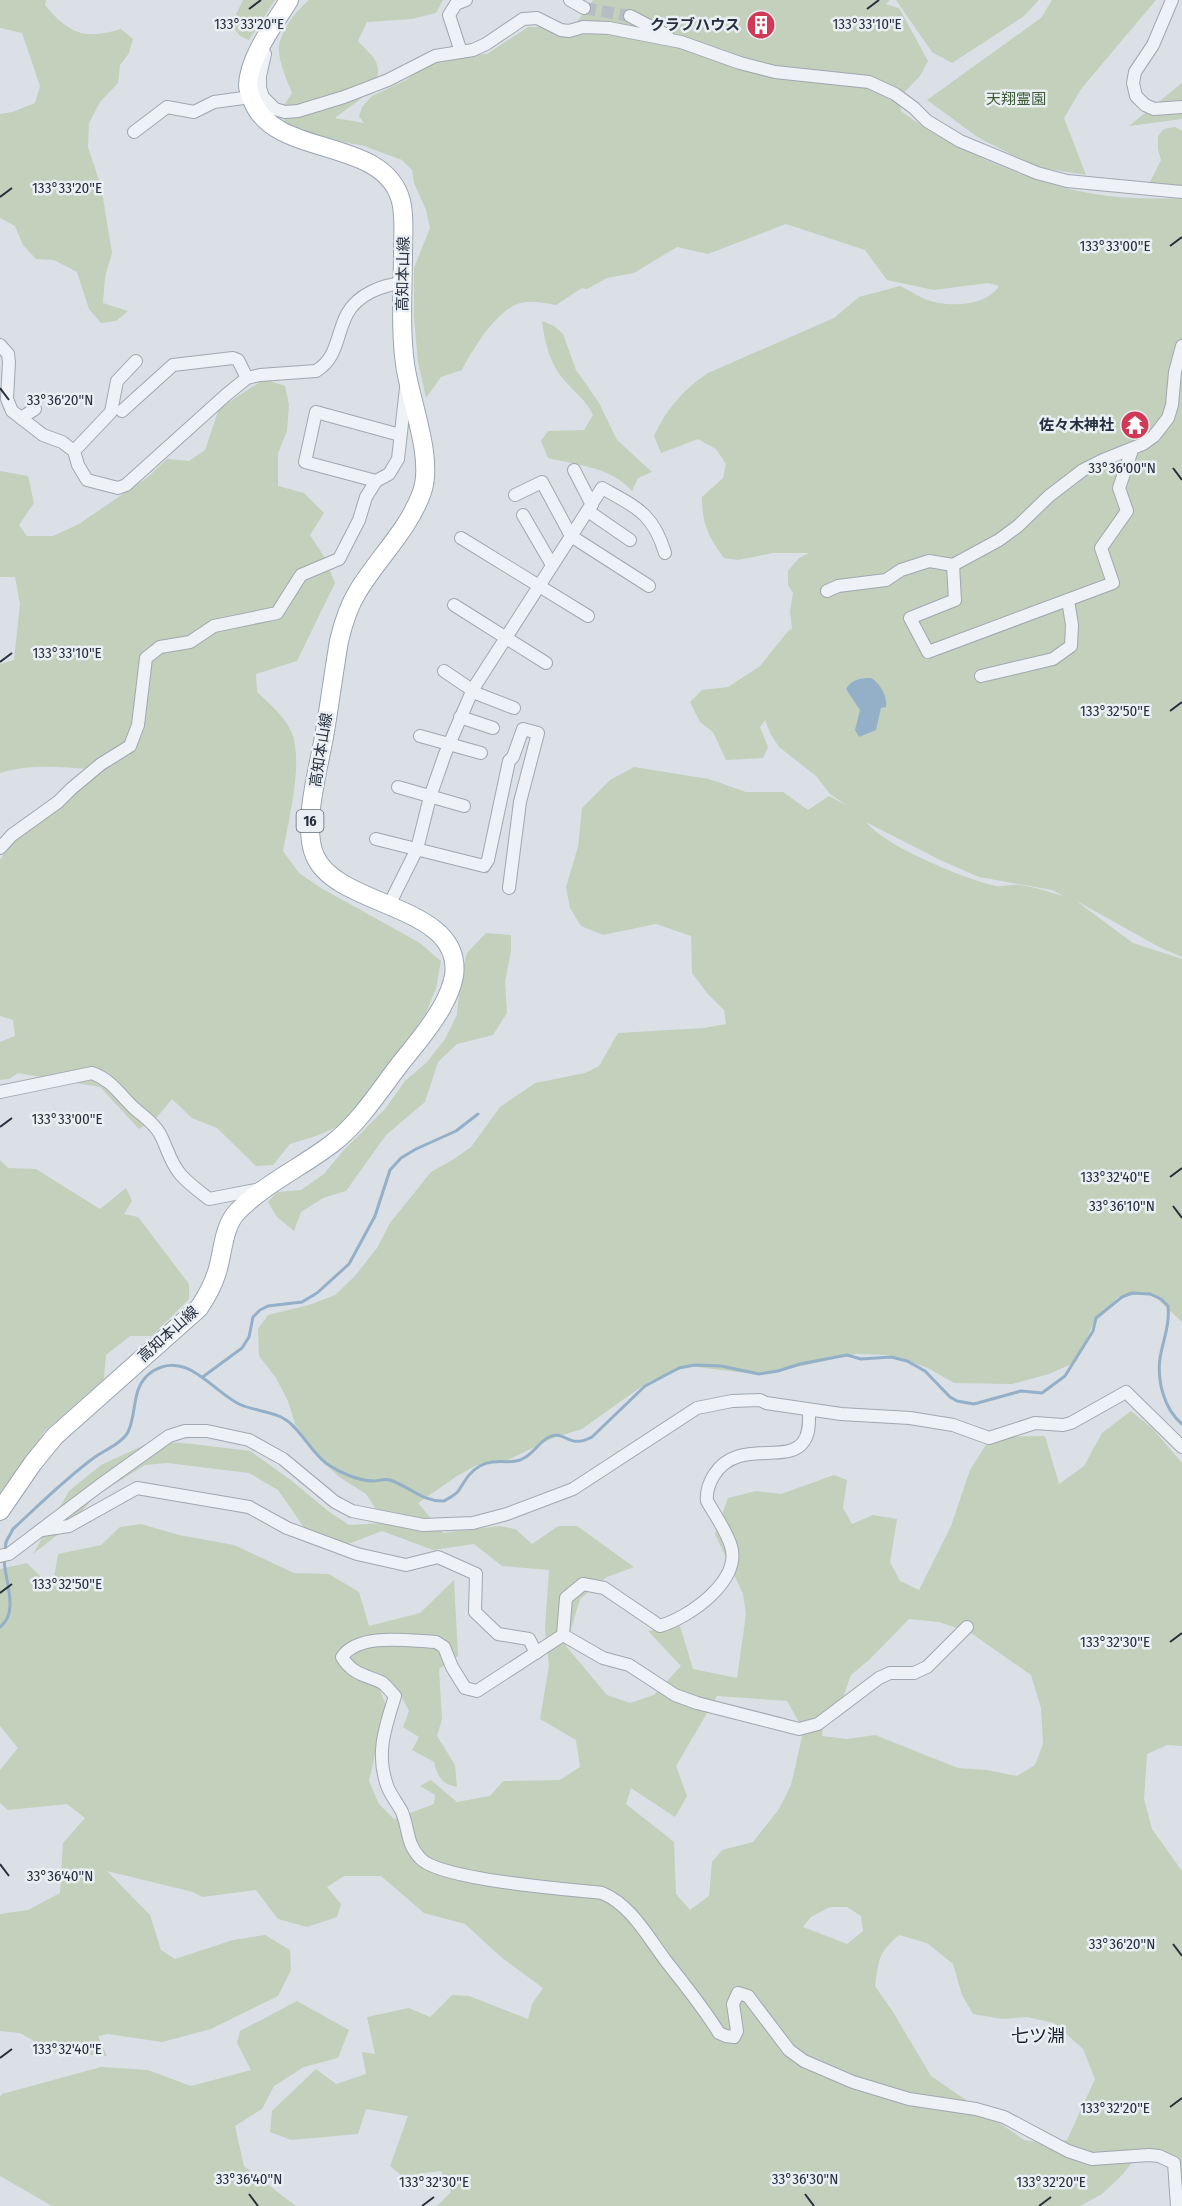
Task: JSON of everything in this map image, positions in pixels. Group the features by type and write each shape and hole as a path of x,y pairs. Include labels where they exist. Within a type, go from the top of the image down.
{"main road":[{"path":"251,97 248,85 264,37 289,0"},
{"name":"高知本山線","path":"0,1512 33,1463 55,1436 199,1308 210,1293 218,1270 225,1236 236,1213 268,1187 315,1156 348,1129 432,1022 449,992 454,964 452,952 444,939 421,921 344,885 323,868 315,858 311,846 310,824 344,621 358,590 415,510 425,481 425,458 407,378 402,338 404,224 401,201 387,176 355,158 278,130 260,114 251,97"}],"street":[{"path":"462,51 449,15 456,4 466,0"},
{"path":"570,0 585,8"},
{"path":"1172,0 1153,45 1134,72 1133,83 1136,96 1145,105 1161,109 1182,107"},
{"path":"630,16 681,42 740,63 775,72 869,82 895,94 927,121 960,141 1037,173 1067,181 1182,192"},
{"path":"260,48 265,54 260,76 263,97 275,109 285,112 319,106 388,80 435,56 473,50 523,19 537,18 561,30 569,31 582,27 609,28 681,42"},
{"path":"134,132 167,107 194,112 214,102 251,97"},
{"path":"0,345 8,354 5,361 8,405 42,435 62,442 74,451 78,465 87,480 118,488 126,485 217,402 248,378 316,371 323,367 330,361 348,314 356,303 387,284 403,283"},
{"path":"827,591 838,586 886,580 901,570 929,561 953,566 999,540 1018,526 1049,496 1083,470 1132,450 1154,436 1168,418 1172,405 1175,372 1182,346"},
{"path":"122,411 173,365 233,358 238,360 248,378"},
{"path":"74,451 111,412 117,381 136,361"},
{"path":"0,848 12,835 58,802 101,764 130,746 138,725 146,658 160,647 190,642 214,626 277,613 301,575 339,559 359,520 366,497 376,481 389,474 398,459 407,378"},
{"path":"21,418 35,409"},
{"path":"376,481 305,462 316,412 400,435"},
{"path":"953,566 955,600 910,618 928,652 1113,584 1101,548 1127,511 1119,488 1132,450"},
{"path":"573,470 590,508 630,540"},
{"path":"515,495 542,483 571,536 649,586"},
{"path":"389,905 417,849 430,797 448,744 473,689 602,488 639,508 659,533 665,553"},
{"path":"523,515 552,565"},
{"path":"461,538 588,616"},
{"path":"981,676 1053,659 1071,646 1072,625 1068,600"},
{"path":"454,605 546,663"},
{"path":"444,671 478,694 514,708"},
{"path":"460,717 494,728"},
{"path":"376,839 484,866 488,860 509,761 513,757 523,729 538,733 520,802 509,888"},
{"path":"420,736 481,753"},
{"path":"398,787 464,806"},
{"path":"0,1092 92,1074 103,1077 113,1084 134,1108 148,1118 160,1135 167,1155 182,1175 209,1200 268,1187"},
{"path":"5,1555 169,1436 185,1431 207,1431 249,1440 283,1459 335,1502 352,1511 423,1525 473,1523 507,1514 573,1489 697,1408 732,1401 760,1400 766,1403 841,1414 910,1418 953,1425 989,1438 1035,1423 1064,1425 1071,1423 1126,1392 1182,1447"},
{"path":"563,1635 566,1598 583,1584 604,1588 660,1626 685,1617 711,1597 731,1567 732,1549 707,1501 709,1482 719,1467 737,1455 758,1452 792,1452 804,1442 808,1432 809,1410"},
{"path":"41,1530 69,1526 137,1488 249,1507 286,1528 357,1554 406,1565 438,1557 476,1574 475,1612 498,1634 529,1639 536,1653"},
{"path":"563,1635 603,1658 629,1665 675,1695 697,1703 800,1729 818,1724 879,1678 890,1673 914,1673 927,1667 967,1627"},
{"path":"563,1635 477,1691 465,1688 452,1667 444,1647 436,1642 374,1640 354,1647 342,1657 347,1666 359,1675 382,1682 395,1696 382,1736 381,1759 384,1777 402,1813 409,1843 427,1865 516,1884 602,1893 613,1898 627,1910 682,1979 719,2033 734,2037 737,2031 733,2004 738,1993 748,1996 789,2050 804,2061 853,2082 909,2099 976,2109 1004,2117 1068,2151 1092,2159 1149,2155 1159,2156 1174,2163 1177,2206"}],"green space":[{"path":"0,0 46,0 45,5 62,23 78,32 97,34 121,29 133,39 129,53 120,65 118,83 100,102 89,123 88,147 101,186 112,253 105,277 103,303 128,311 116,321 101,323 89,309 77,272 54,260 36,259 23,245 15,226 0,218 0,114 35,103 40,86 22,33 0,28"},
{"path":"243,0 275,0 249,40 240,36 231,25"},
{"path":"309,0 443,0 436,13 412,19 367,22 358,41 376,62 378,71 376,79 365,95 335,118 364,123 359,116 362,107 372,96 406,80 439,56 487,54 528,27 573,27 593,0 890,0 886,4 899,8 928,61 920,76 900,97 901,111 968,152 1044,182 1105,196 1182,198 1182,957 1159,947 1075,900 1133,943 1182,959 1182,1322 1151,1293 1118,1297 1094,1322 1076,1362 1049,1374 1012,1384 954,1383 928,1368 889,1355 856,1354 761,1375 689,1366 648,1382 582,1429 553,1438 506,1461 477,1465 418,1503 443,1533 499,1526 515,1529 532,1544 558,1526 577,1526 634,1567 607,1577 580,1599 566,1646 607,1695 630,1703 654,1695 681,1666 648,1631 680,1626 693,1669 737,1678 746,1614 743,1594 715,1534 728,1498 756,1491 781,1494 834,1475 847,1480 843,1508 852,1524 873,1515 897,1519 890,1562 900,1581 919,1590 951,1526 970,1470 991,1437 1045,1436 1059,1484 1084,1466 1102,1433 1131,1411 1153,1429 1182,1463 1182,1746 1167,1745 1147,1754 1144,1799 1152,1829 1182,1871 1182,2206 1179,2173 1157,2154 1134,2160 1102,2194 1080,2206 437,2206 451,2192 441,2171 402,2176 390,2166 408,2116 366,2109 358,2134 291,2140 270,2132 272,2111 316,2069 336,2084 366,2074 362,2052 375,2054 367,2017 409,2008 430,2017 452,1995 469,1996 528,2019 532,2004 543,1988 501,1957 465,1924 424,1913 381,1876 344,1876 327,1887 341,1904 337,1917 307,1927 278,1919 256,1890 202,1897 193,1892 107,1871 150,1915 161,1950 175,1959 233,1940 265,1935 290,1950 291,1970 278,1996 211,2029 162,2042 108,2034 98,2036 107,2056 53,2052 20,2033 0,2031 0,1914 28,1910 60,1893 63,1843 85,1818 67,1804 8,1810 0,1803 0,1770 18,1748 0,1726 0,1569 27,1563 44,1580 54,1577 58,1554 101,1545 120,1527 141,1524 179,1535 234,1545 294,1573 329,1574 359,1592 369,1626 420,1613 454,1580 458,1656 439,1669 442,1719 437,1736 455,1765 457,1787 441,1779 434,1762 412,1750 419,1737 403,1727 409,1711 399,1692 394,1687 380,1690 386,1706 369,1781 379,1804 394,1819 434,1804 435,1795 420,1786 431,1780 457,1802 490,1796 503,1781 560,1780 580,1767 576,1740 540,1719 549,1666 545,1629 549,1570 502,1566 474,1544 433,1550 382,1531 348,1544 334,1543 305,1529 278,1490 249,1473 167,1463 145,1465 94,1497 69,1526 33,1554 69,1491 101,1465 153,1441 250,1451 349,1525 385,1523 366,1494 338,1476 319,1457 295,1424 288,1401 276,1378 259,1356 258,1329 268,1315 309,1305 335,1295 354,1277 377,1248 390,1223 431,1172 471,1147 500,1107 535,1083 585,1073 599,1066 618,1033 704,1028 726,1024 724,1010 692,973 691,936 656,924 603,935 581,926 570,908 566,887 578,847 582,808 610,780 634,767 709,779 746,792 783,792 808,810 829,796 848,806 830,794 816,776 779,747 765,720 760,727 768,747 763,758 726,760 713,732 700,722 690,702 702,690 728,687 760,666 792,629 790,611 793,593 788,585 788,571 799,558 809,553 773,553 738,560 724,558 707,529 702,497 723,478 726,464 716,449 698,439 661,453 654,436 676,400 708,373 834,318 859,297 900,286 931,301 961,304 979,301 999,286 988,283 934,290 887,280 865,250 786,224 708,254 677,247 634,273 607,278 587,289 582,288 556,305 530,302 515,305 492,325 462,370 441,377 426,398 418,362 414,318 414,268 430,228 426,210 414,183 412,170 402,160 364,146 288,128 280,111 292,93 281,65 280,41 294,15","holes":["866,822 979,877 1052,890 1064,896 1025,886 995,886 978,881 924,860 889,841","909,1619 939,1622 971,1633 1031,1675 1041,1708 1043,1744 1035,1765 1017,1776 987,1770 958,1768 875,1735 847,1739 822,1736 824,1715 840,1706 851,1675","717,1696 787,1701 799,1722 802,1737 791,1785 779,1809 753,1842 722,1850 712,1862 709,1896 690,1910 676,1894 674,1842 626,1804 631,1788 675,1817 687,1796 676,1766","830,1907 847,1907 861,1916 863,1931 847,1944 803,1927 811,1917","899,1935 927,1943 953,1964 962,1995 973,2014 1002,2019 1027,2017 1054,2023 1083,2049 1095,2079 1067,2140 1047,2143 1024,2140 931,2076 875,1986 879,1963 887,1947"]},
{"path":"896,0 1039,0 1024,16 952,63 932,52"},
{"name":"天翔霊園","path":"1052,0 1156,0 1081,89 1064,118 1086,175 1036,167 979,138 927,100 1041,18"},
{"path":"1182,83 1182,119 1129,126"},
{"path":"1175,127 1182,131 1182,186 1148,186 1161,160 1158,136 1164,129"},
{"path":"542,321 554,326 563,334 576,370 599,403 617,440 652,472 638,478 632,491 624,483 604,472 548,458 541,441 548,431 584,430 593,415 556,369 547,346"},
{"path":"264,379 285,386 289,405 287,431 278,453 278,486 304,493 324,513 310,535 325,558 335,583 297,661 256,674 257,692 284,720 295,743 296,773 283,851 299,873 321,888 420,943 441,961 436,988 426,1013 397,1057 367,1091 355,1114 346,1123 290,1144 273,1165 256,1166 217,1128 192,1118 172,1099 157,1117 139,1129 100,1087 18,1073 9,1079 0,1080 0,1042 15,1036 13,1020 0,1016 0,860 16,836 89,769 33,767 0,773 0,664 14,660 20,604 15,577 0,577 0,471 28,476 34,503 19,525 27,536 53,536 79,524 148,477 167,459 189,461 205,450 219,409"},
{"path":"486,933 511,935 511,952 505,981 507,1013 493,1035 457,1044 438,1062 425,1102 386,1135 346,1191 323,1198 301,1212 294,1231 277,1217 268,1202 277,1192 301,1190 324,1174 342,1152 385,1109 405,1081 427,1062 445,1039 457,1015 460,980 467,953"},
{"path":"0,1160 8,1168 36,1169 100,1209 126,1188 132,1201 124,1214 138,1217 189,1284 189,1299 152,1336 130,1336 106,1355 104,1379 45,1431 0,1496"},
{"path":"297,2001 349,2030 338,2058 304,2067 274,2086 262,2109 235,2126 244,2166 296,2206 52,2206 0,2176 0,2097 2,2094 101,2067 148,2070 191,2086 251,2070 237,2043 240,2031"}],"water":[{"path":"871,678 883,691 886,707 881,708 876,730 859,737 855,730 860,710 846,689 856,680"}],"waterway":[{"path":"204,1376 242,1348 249,1337 253,1317 260,1310 268,1306 302,1302 317,1293 349,1264 375,1216 390,1170 401,1158 456,1131 478,1114"},
{"path":"5,1552 6,1542 13,1529 74,1474 125,1436 131,1424 141,1384 153,1371 165,1366 177,1365 188,1369 239,1404 285,1419 322,1460 343,1473 367,1481 390,1480 423,1497 444,1501 458,1492 473,1471 486,1463 519,1460 528,1456 545,1439 554,1435 572,1441 592,1437 645,1386 679,1368 695,1365 721,1366 759,1374 847,1355 861,1359 891,1357 907,1361 925,1371 950,1397 957,1401 974,1404 1021,1391 1042,1393 1065,1376 1093,1331 1096,1318 1122,1297 1132,1293 1150,1294 1161,1299 1168,1306 1167,1326 1159,1367 1161,1385 1166,1403 1182,1424"},
{"path":"0,1627 6,1621 10,1604 4,1558"}],"tunnel":[{"path":"584,8 630,16"}],"place":[{"name":"クラブハウス","path":"761,25"},
{"name":"佐々木神社","path":"1135,425"}],"district":[{"name":"七ツ淵","path":"1038,2036"}]}
